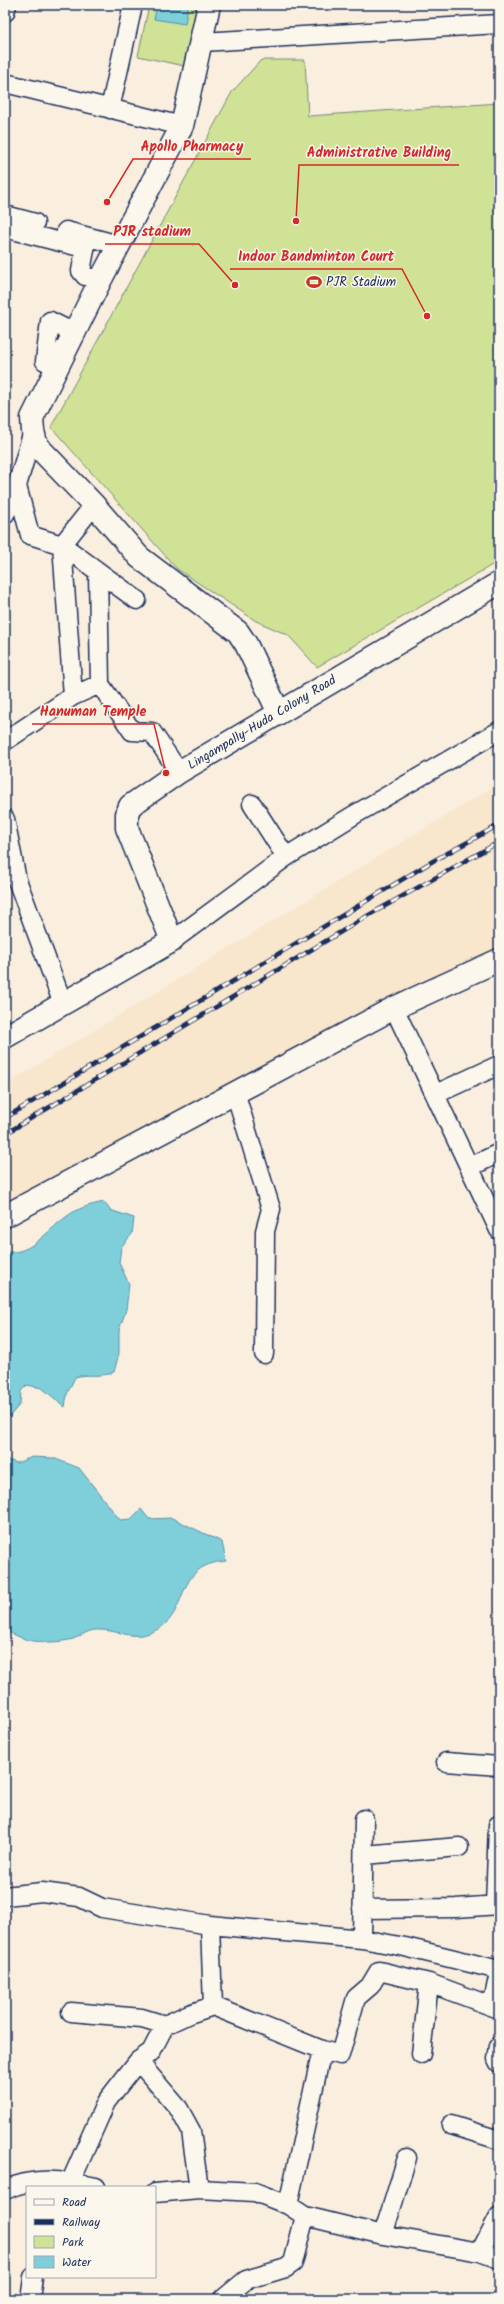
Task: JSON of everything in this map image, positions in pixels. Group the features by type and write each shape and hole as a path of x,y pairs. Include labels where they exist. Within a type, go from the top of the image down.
{"street":[{"path":"5,12 7,5"},
{"path":"110,109 133,5"},
{"path":"6,515 17,486 32,431 32,418 101,279 182,126 210,5"},
{"path":"202,42 499,24"},
{"path":"5,83 182,126"},
{"path":"5,215 119,245"},
{"path":"5,228 80,247 85,250 86,255 81,271 85,276 101,279"},
{"path":"32,431 42,451 94,505 139,557 238,632 246,644 279,713"},
{"path":"17,486 30,535 62,545 137,600"},
{"path":"73,696 62,545 94,505"},
{"path":"98,572 100,684 132,731 152,732 180,772"},
{"name":"Lingampally-Huda Colony Road","path":"172,941 127,828 127,814 130,806 180,772 499,583"},
{"path":"5,741 73,696 100,684"},
{"path":"5,1037 172,941 286,857 354,815 499,732"},
{"path":"252,804 286,857"},
{"path":"5,819 11,884 63,1004"},
{"path":"5,1216 394,1008 499,960"},
{"path":"394,1008 499,1230"},
{"path":"436,1094 499,1065"},
{"path":"235,1092 271,1209 265,1231 264,1354"},
{"path":"470,1167 499,1153"},
{"path":"446,1762 499,1766"},
{"path":"362,1939 364,1819"},
{"path":"362,1909 456,1908 497,1905 498,1825"},
{"path":"364,1855 459,1847"},
{"path":"5,1896 42,1892 79,1897 102,1908 210,1925 362,1939 405,1946 499,1972 496,2008 429,1983 377,1972 370,1986 356,1998 340,2055 322,2050 213,2006 189,2014 165,2025 151,2052 138,2061 106,2102 71,2181"},
{"path":"210,1925 213,2006"},
{"path":"421,2054 429,1983"},
{"path":"71,2012 142,2018 165,2025"},
{"path":"499,2046 499,2063"},
{"path":"288,2205 322,2050"},
{"path":"138,2061 179,2109 191,2131 199,2189"},
{"path":"451,2124 499,2140"},
{"path":"383,2235 407,2158"},
{"path":"5,2190 30,2181 41,2184 71,2181 92,2186"},
{"path":"156,2193 199,2189 255,2192 288,2205 305,2216 383,2235 480,2252 499,2259"},
{"path":"223,2299 246,2280 286,2268 293,2263 305,2216"},
{"path":"480,2252 499,2216"},
{"path":"30,2299 33,2278"}],"shaded area":[{"path":"499,783 499,948 385,1002 5,1208 5,1085"}],"green space":[{"path":"149,5 200,5 189,67 138,56"},
{"name":"PJR Stadium","path":"261,60 305,60 308,116 499,103 499,561 317,667 288,635 256,621 177,569 51,427 232,92"}],"water":[{"path":"157,5 188,5 185,24 154,19"},
{"path":"104,1202 110,1210 134,1218 132,1234 121,1247 119,1263 129,1284 126,1310 119,1330 119,1353 114,1372 104,1375 85,1375 75,1377 67,1394 65,1407 42,1388 27,1385 21,1391 20,1404 9,1417 5,1413 5,1252 15,1252 31,1246 70,1214 84,1207"},
{"path":"32,1457 53,1458 79,1468 120,1520 131,1519 141,1509 149,1519 172,1518 222,1542 226,1561 208,1565 197,1572 189,1581 173,1615 165,1625 152,1632 131,1635 96,1630 90,1631 70,1640 46,1642 28,1640 5,1632 5,1459 17,1463"}],"railway":[{"path":"5,1118 433,861 499,825"},
{"path":"5,1134 369,915 499,842"}],"place":[{"name":"Apollo Pharmacy","path":"107,202"},
{"name":"Administrative Building","path":"296,221"},
{"name":"PJR Stadium","path":"314,282"},
{"name":"PJR stadium","path":"235,285"},
{"name":"Indoor Bandminton Court","path":"427,316"},
{"name":"Hanuman Temple","path":"166,773"}]}
